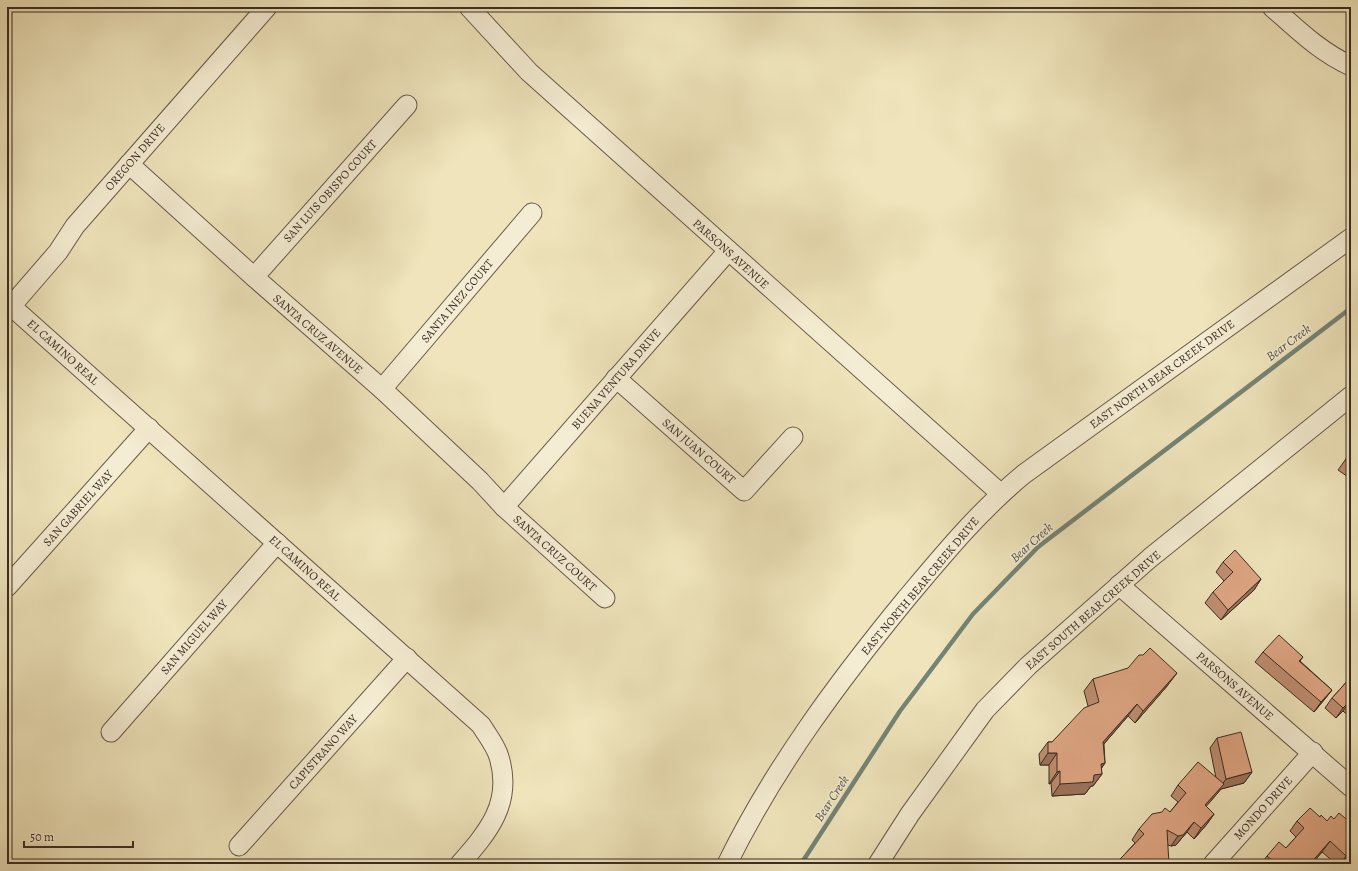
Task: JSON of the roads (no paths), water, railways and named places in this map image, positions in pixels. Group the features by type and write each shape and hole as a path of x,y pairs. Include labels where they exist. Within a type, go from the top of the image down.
{"street":[{"name":"OREGON DRIVE","path":"9,308 58,252 75,226 267,7"},
{"path":"1279,9 1312,43 1334,58 1351,66"},
{"name":"PARSONS AVENUE","path":"480,11 529,72 1000,493"},
{"name":"SAN LUIS OBISPO COURT","path":"254,277 406,105"},
{"name":"SANTA CRUZ AVENUE","path":"129,164 254,277 382,389 442,444 504,507"},
{"name":"SANTA INEZ COURT","path":"382,389 532,213"},
{"name":"EAST NORTH BEAR CREEK DRIVE","path":"727,864 748,820 780,768 814,718 883,628 943,555 1000,493 1024,474 1351,238"},
{"name":"BUENA VENTURA DRIVE","path":"504,507 728,251"},
{"name":"EL CAMINO REAL","path":"9,308 148,428 482,725 499,756 503,778 501,803 491,827 460,864"},
{"name":"SAN JUAN COURT","path":"616,378 744,491 793,437"},
{"name":"EAST SOUTH BEAR CREEK DRIVE","path":"878,864 910,814 985,710 1028,666 1119,585 1351,396"},
{"name":"SAN GABRIEL WAY","path":"7,587 148,428"},
{"name":"SANTA CRUZ COURT","path":"504,507 605,598"},
{"name":"SAN MIGUEL WAY","path":"111,732 277,542"},
{"name":"PARSONS AVENUE","path":"1119,585 1313,752 1351,787"},
{"name":"CAPISTRANO WAY","path":"239,846 407,658"},
{"name":"MONDO DRIVE","path":"1214,864 1313,752"}],"waterway":[{"name":"Bear Creek","path":"801,864 900,711 973,614 1038,547 1351,308"}]}
